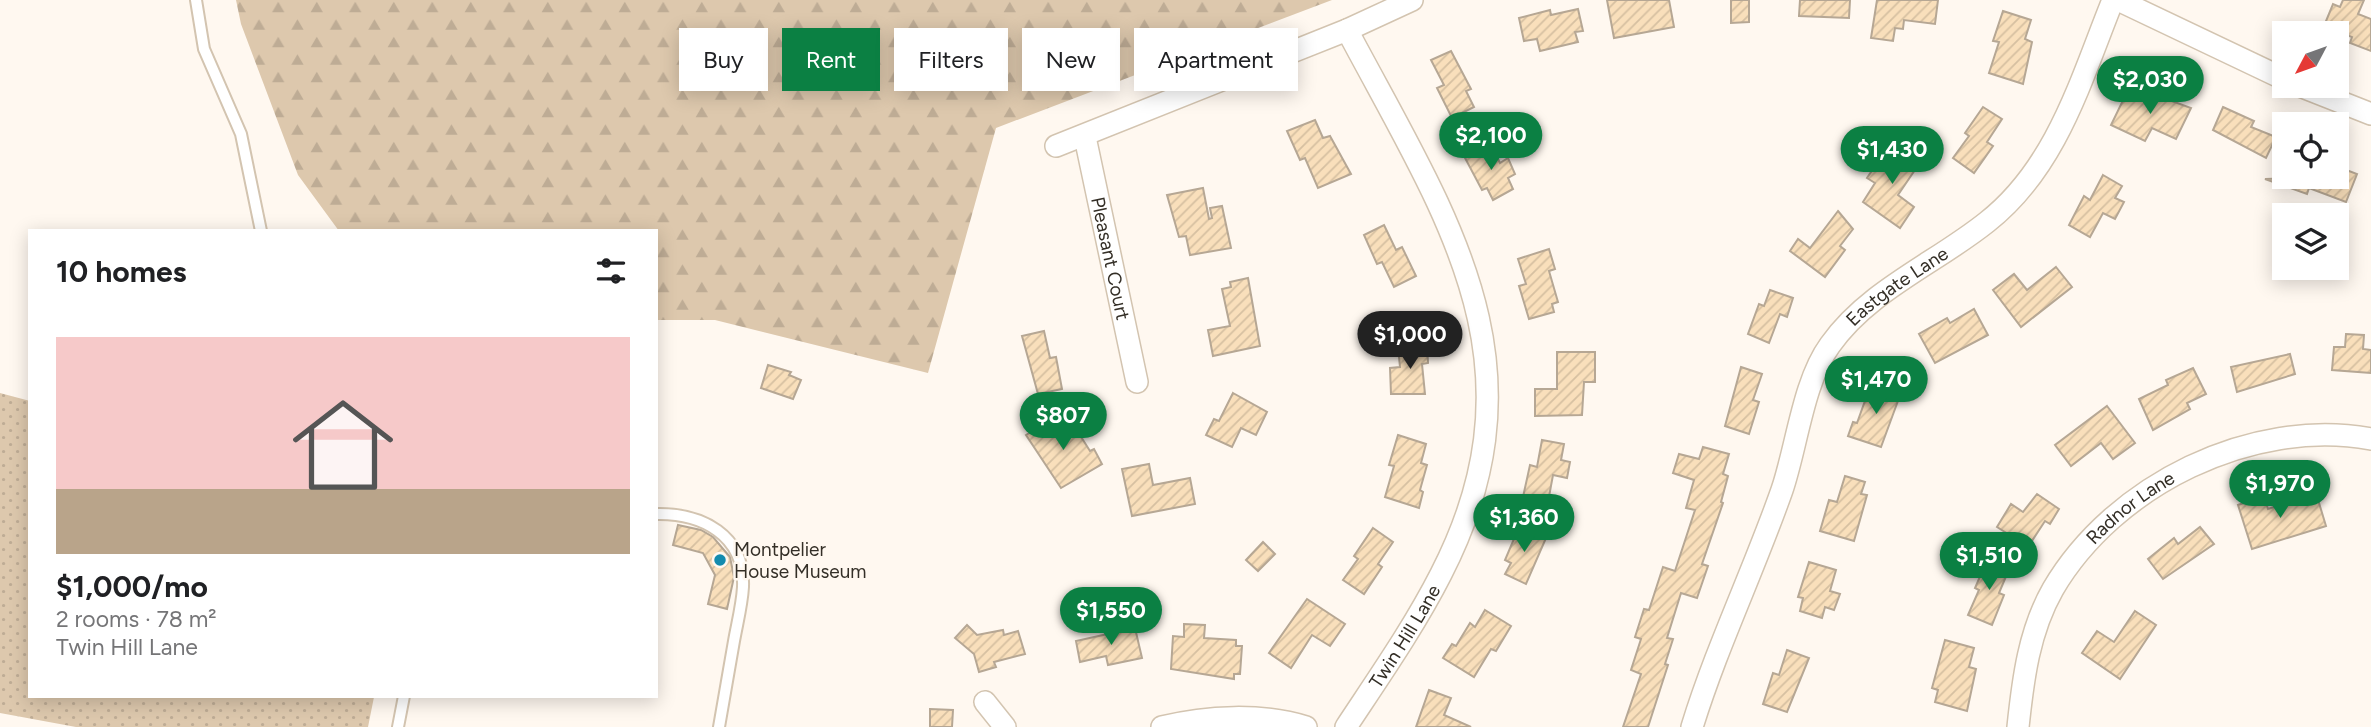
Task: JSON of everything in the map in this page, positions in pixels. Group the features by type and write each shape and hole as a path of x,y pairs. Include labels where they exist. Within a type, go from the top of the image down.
{"street":[{"path":"1056,146 1347,30 1412,0"},
{"path":"2115,0 2272,73"},
{"name":"Eastgate Lane","path":"1692,727 1782,489 1815,376 1829,346 1854,317 1989,221 2021,192 2058,134 2115,0"},
{"name":"Twin Hill Lane","path":"1346,727 1405,637 1456,543 1479,473 1488,404 1485,342 1455,242 1428,181 1347,30"},
{"path":"2330,98 2371,114"},
{"name":"Pleasant Court","path":"1084,137 1137,382"},
{"name":"Radnor Lane","path":"2018,727 2026,665 2036,627 2053,589 2082,550 2118,513 2171,478 2264,440 2304,435 2371,439"},
{"path":"985,702 1005,727"},
{"path":"1161,727 1205,719 1251,719 1306,727"}],"lane":[{"path":"196,0 204,49 241,134 261,229"},
{"path":"658,514 685,515 711,524 732,545 739,561 743,588 719,727"},
{"path":"398,727 404,698"}],"green space":[{"path":"236,0 1332,0 1258,28 1134,28 1134,75 1120,81 1120,28 1022,28 1022,91 1093,91 996,128 928,373 715,320 658,320 658,229 338,229 298,175 241,24"},
{"path":"0,393 28,400 28,698 374,698 368,727 76,727 0,713"}],"building":[{"path":"1607,0 1669,0 1674,27 1614,38"},
{"path":"1731,0 1749,0 1749,22 1731,23"},
{"path":"1800,0 1850,0 1849,18 1799,16"},
{"path":"1877,0 1938,0 1935,24 1904,20 1903,29 1895,28 1893,41 1871,38"},
{"path":"2343,0 2364,0 2358,14 2371,19 2371,51 2350,43 2352,37 2349,36 2349,21 2326,21 2333,4 2340,7"},
{"path":"1578,9 1583,31 1575,32 1578,42 1540,51 1537,39 1524,41 1519,18 1550,10 1551,15"},
{"path":"2003,11 2031,20 2025,39 2032,42 2023,84 1989,73 1999,42 1993,41"},
{"path":"1451,51 1471,89 1466,91 1474,107 1452,118 1437,88 1444,85 1431,60"},
{"path":"2128,90 2147,99 2150,93 2191,108 2176,139 2152,128 2145,141 2111,125"},
{"path":"1983,107 2002,119 1987,142 1993,146 1974,173 1953,158 1969,136 1965,133"},
{"path":"2223,107 2254,121 2251,127 2272,135 2272,145 2266,158 2213,130"},
{"path":"1315,120 1323,138 1330,136 1351,174 1318,188 1305,158 1300,160 1287,131"},
{"path":"1491,145 1500,163 1508,158 1515,174 1508,178 1513,189 1493,200 1487,188 1482,190 1465,158"},
{"path":"1898,146 1921,161 1898,195 1914,207 1900,228 1863,202 1875,183 1867,178 1884,153 1890,157"},
{"path":"2349,171 2357,174 2346,202 2312,189 2349,189"},
{"path":"2103,175 2122,186 2115,198 2124,202 2115,219 2103,213 2090,237 2069,225 2084,196 2090,200"},
{"path":"1203,188 1209,219 1212,218 1210,208 1222,206 1231,248 1190,255 1186,236 1179,237 1167,195"},
{"path":"2293,189 2309,189 2307,194"},
{"path":"1838,211 1853,229 1840,246 1845,250 1825,277 1790,251 1798,239 1810,248"},
{"path":"1384,225 1396,250 1402,247 1416,276 1394,287 1382,262 1377,264 1364,235"},
{"path":"1549,249 1555,269 1549,271 1558,302 1552,304 1554,312 1529,319 1519,286 1526,284 1518,259"},
{"path":"2056,267 2072,287 2021,327 1993,290 2014,274 2027,290"},
{"path":"1248,278 1260,346 1213,356 1208,330 1230,326 1222,289 1231,287 1230,282"},
{"path":"1770,290 1793,298 1787,317 1780,314 1769,343 1748,334 1759,304 1764,306"},
{"path":"1974,309 1988,335 1935,363 1919,334 1947,318 1950,323"},
{"path":"1044,331 1050,358 1056,357 1062,389 1038,394 1022,336"},
{"path":"2346,334 2364,335 2363,349 2371,350 2371,373 2332,370 2334,347 2345,347"},
{"path":"1427,344 1428,363 1422,364 1425,394 1391,394 1390,368 1400,367 1398,347"},
{"path":"1557,352 1595,352 1595,382 1584,382 1582,415 1535,416 1535,389 1557,389"},
{"path":"2290,354 2295,374 2237,392 2231,367"},
{"path":"768,365 791,372 789,375 801,380 793,399 761,388"},
{"path":"1741,367 1762,374 1753,400 1759,402 1749,434 1725,426"},
{"path":"2193,368 2206,394 2187,403 2190,409 2153,430 2139,399 2168,385 2166,380"},
{"path":"1880,383 1902,390 1881,447 1848,436 1853,422 1857,423 1866,398 1874,401"},
{"path":"1233,393 1267,412 1256,435 1241,428 1232,447 1206,435 1214,419 1219,421"},
{"path":"2107,406 2135,443 2113,459 2101,443 2071,466 2055,445"},
{"path":"1059,415 1070,433 1076,429 1090,451 1094,449 1102,464 1061,488 1026,435"},
{"path":"1398,435 1426,444 1421,463 1427,465 1420,490 1423,492 1419,508 1385,497 1394,466 1389,465"},
{"path":"1542,440 1564,444 1561,460 1570,462 1567,478 1553,475 1548,502 1523,497 1530,465 1537,467"},
{"path":"1703,447 1729,454 1723,474 1728,476 1721,502 1723,503 1702,564 1708,566 1697,598 1681,593 1667,638 1673,639 1665,664 1668,665 1648,727 1623,727 1641,674 1631,670 1641,639 1635,637 1644,609 1649,610 1663,567 1675,571 1695,510 1686,508 1694,480 1673,473 1679,454 1699,459"},
{"path":"1149,464 1153,485 1190,478 1195,504 1132,516 1122,469"},
{"path":"1845,476 1865,482 1861,494 1867,495 1854,541 1820,531 1829,500 1837,502"},
{"path":"2316,493 2326,526 2252,549 2238,505 2264,496 2268,509"},
{"path":"2037,494 2059,509 2050,524 2045,521 2030,544 2024,544 1997,527 2011,504 2023,512"},
{"name":"Montpelier House Museum","path":"678,525 701,530 713,537 730,557 734,577 727,609 708,604 715,575 703,553 673,545"},
{"path":"1519,527 1546,538 1526,584 1505,574 1511,563 1505,560"},
{"path":"2200,527 2214,544 2163,579 2148,559 2174,538 2178,544"},
{"path":"1373,528 1393,542 1378,564 1382,567 1364,594 1343,580 1358,559 1354,556"},
{"path":"1263,542 1275,554 1258,571 1246,560"},
{"path":"1988,558 2010,567 1999,593 2004,595 1992,625 1968,615 1979,590 1975,588"},
{"path":"1809,562 1836,570 1830,591 1840,594 1834,610 1825,607 1822,618 1800,611 1803,598 1798,597"},
{"path":"1307,599 1345,624 1330,646 1312,635 1291,668 1269,653"},
{"path":"1485,610 1511,626 1496,651 1491,649 1474,677 1443,658 1452,644 1456,646 1470,623 1475,627"},
{"path":"2135,611 2156,625 2120,679 2082,653 2097,631 2114,642"},
{"path":"1184,624 1205,625 1204,638 1236,640 1236,646 1242,646 1240,674 1234,674 1234,679 1171,669 1173,636 1184,637"},
{"path":"967,625 977,635 1003,630 1004,635 1018,631 1025,654 994,662 996,667 979,672 974,654 955,638"},
{"path":"1135,628 1142,658 1108,665 1106,656 1080,662 1076,641"},
{"path":"1945,640 1974,648 1969,667 1976,669 1967,711 1935,702 1938,690 1932,688"},
{"path":"1787,650 1809,658 1787,712 1763,704 1773,673 1779,675"},
{"path":"1429,690 1451,698 1444,715 1471,727 1416,727"},
{"path":"930,709 953,710 952,727 930,727"}],"place":[{"name":"Montpelier House Museum","path":"720,560"}]}
